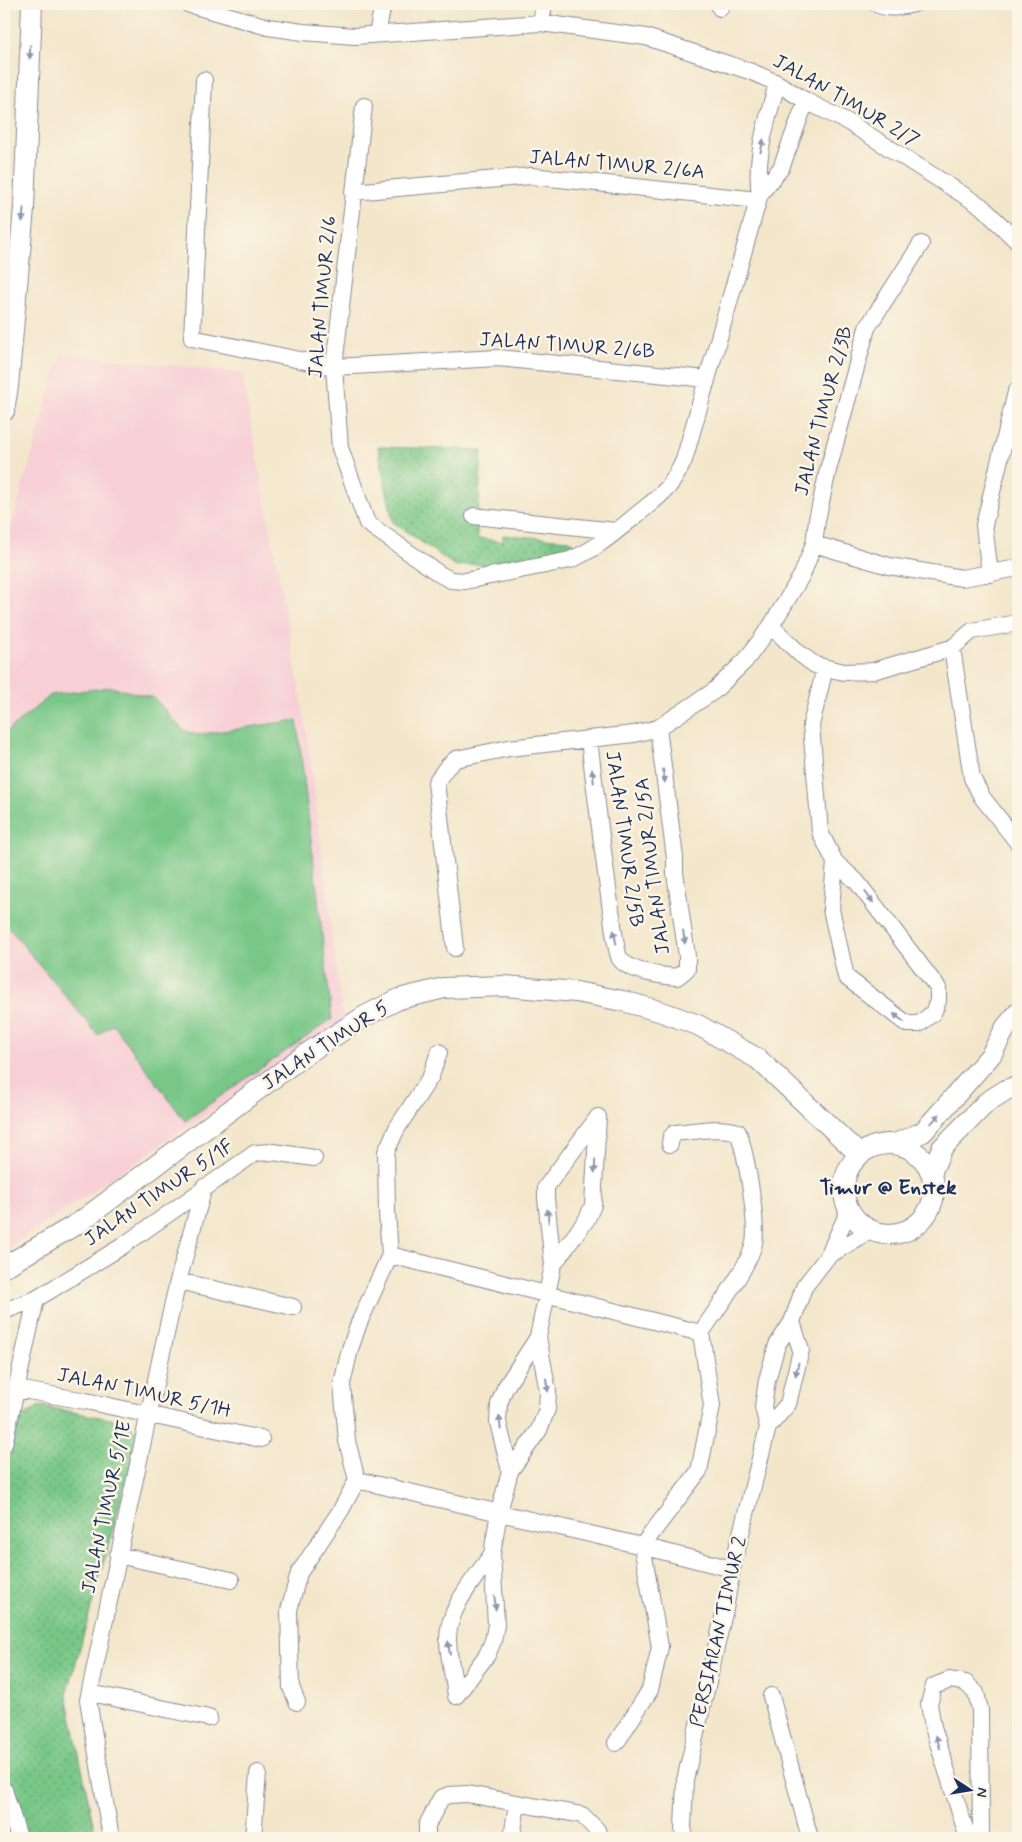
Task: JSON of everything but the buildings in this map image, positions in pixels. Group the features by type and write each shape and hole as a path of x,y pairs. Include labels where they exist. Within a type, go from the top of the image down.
{"street":[{"path":"5,397 24,208 32,4"},
{"name":"JALAN TIMUR 2/7","path":"188,4 222,9 268,27 355,36 541,23 646,36 752,72 848,122 981,206 1018,242"},
{"path":"377,34 383,4"},
{"path":"541,23 544,4"},
{"path":"877,4 898,7 914,4"},
{"name":"JALAN TIMUR 2/6B","path":"204,80 192,338 334,367 498,358 707,379"},
{"path":"759,197 758,163 776,83"},
{"path":"759,197 781,168 806,101"},
{"name":"JALAN TIMUR 2/6","path":"364,106 334,367 340,448 367,523 451,580 465,581 570,560 594,548 658,498 678,474 684,460 759,197"},
{"name":"JALAN TIMUR 2/6A","path":"353,192 531,176 759,197"},
{"name":"JALAN TIMUR 2/3B","path":"455,948 436,782 447,767 456,759 510,748 634,734 658,728 714,691 745,661 771,626 802,575 814,544 817,520 828,470 867,328 921,244"},
{"path":"990,574 984,525 1018,390"},
{"path":"474,516 616,531"},
{"path":"814,544 889,566 962,578 1018,568"},
{"path":"771,626 800,654 815,665 844,672 873,671 952,648 972,631 1018,623"},
{"path":"952,648 972,778 982,797 1018,843"},
{"path":"825,668 811,725 820,832 835,862 857,882 938,988 938,1002 933,1013 919,1024 907,1024 846,977 831,909 835,862"},
{"name":"JALAN TIMUR 2/5A","path":"658,728 676,858 675,873 687,969 677,977 660,975"},
{"name":"JALAN TIMUR 2/5B","path":"589,740 602,848 620,959 632,968 660,975"},
{"name":"JALAN TIMUR 5","path":"4,1268 80,1222 303,1056 365,1016 399,999 444,988 505,986 576,992 650,1008 698,1025 758,1060 860,1155"},
{"path":"895,1144 923,1132 991,1055 1006,1027 1018,1013"},
{"path":"297,1702 291,1687 289,1610 299,1573 357,1480 343,1410 342,1384 350,1349 359,1323 390,1255 386,1212 386,1152 397,1128 431,1076 439,1052"},
{"path":"931,1173 942,1148 987,1102 1006,1090 1018,1086"},
{"path":"492,1554 458,1604 451,1621 448,1639 456,1696 487,1655 493,1641 496,1624 492,1554 499,1512 510,1470 539,1430 547,1409 548,1392 538,1337 553,1265 546,1187 598,1117 593,1205 587,1219 553,1265"},
{"path":"616,1743 650,1690 660,1647 642,1546 699,1471 712,1406 701,1333 745,1265 754,1243 743,1145 738,1132 729,1129 717,1129 675,1133 671,1138 670,1144"},
{"path":"882,1144 895,1144 907,1147 925,1162 931,1173 934,1188 932,1203 925,1216 914,1226 900,1233 885,1234 871,1230 858,1222 849,1210 845,1196 845,1180 850,1166 860,1155 870,1148 882,1144"},
{"name":"JALAN TIMUR 5/1F","path":"4,1311 36,1299 120,1247 254,1153 273,1152 314,1158"},
{"name":"JALAN TIMUR 5/1E","path":"111,1838 88,1700 178,1281 204,1187"},
{"name":"PERSIARAN TIMUR 2","path":"768,1427 763,1407 767,1380 777,1345 792,1322 804,1287 828,1256 849,1210"},
{"name":"PERSIARAN TIMUR 2","path":"828,1256 871,1230"},
{"path":"390,1255 701,1333"},
{"path":"178,1281 293,1307"},
{"path":"4,1444 36,1299"},
{"name":"PERSIARAN TIMUR 2","path":"684,1838 685,1780 723,1618 732,1570 768,1427 788,1404 801,1350 792,1322"},
{"path":"510,1470 498,1422 499,1404 505,1388 538,1337"},
{"name":"JALAN TIMUR 5/1H","path":"17,1389 86,1400 261,1439"},
{"path":"357,1480 642,1546 732,1570"},
{"path":"118,1555 231,1580"},
{"path":"968,1838 933,1727 929,1704 934,1686 950,1680 966,1684 976,1693 980,1710 981,1838"},
{"path":"90,1693 208,1718"},
{"path":"771,1696 810,1838"},
{"path":"253,1838 258,1773"},
{"path":"4,1790 19,1838"},
{"path":"426,1838 427,1825 441,1798 449,1795 467,1794 582,1814 597,1830 599,1838"},
{"path":"512,1838 518,1804"}],"shaded area":[{"path":"61,353 242,373 306,725 343,1022 4,1251 4,551"}],"green space":[{"path":"378,447 482,450 477,538 503,542 503,535 570,540 577,550 568,557 455,566 393,522"},
{"path":"111,687 154,698 183,730 196,735 297,720 332,1019 185,1121 113,1024 98,1035 4,922 4,737 11,728 51,695"},
{"path":"39,1406 127,1422 139,1434 67,1695 96,1838 26,1838 4,1767 4,1480 17,1421"}],"district":[{"name":"Timur @ Enstek","path":"888,1188"}]}
